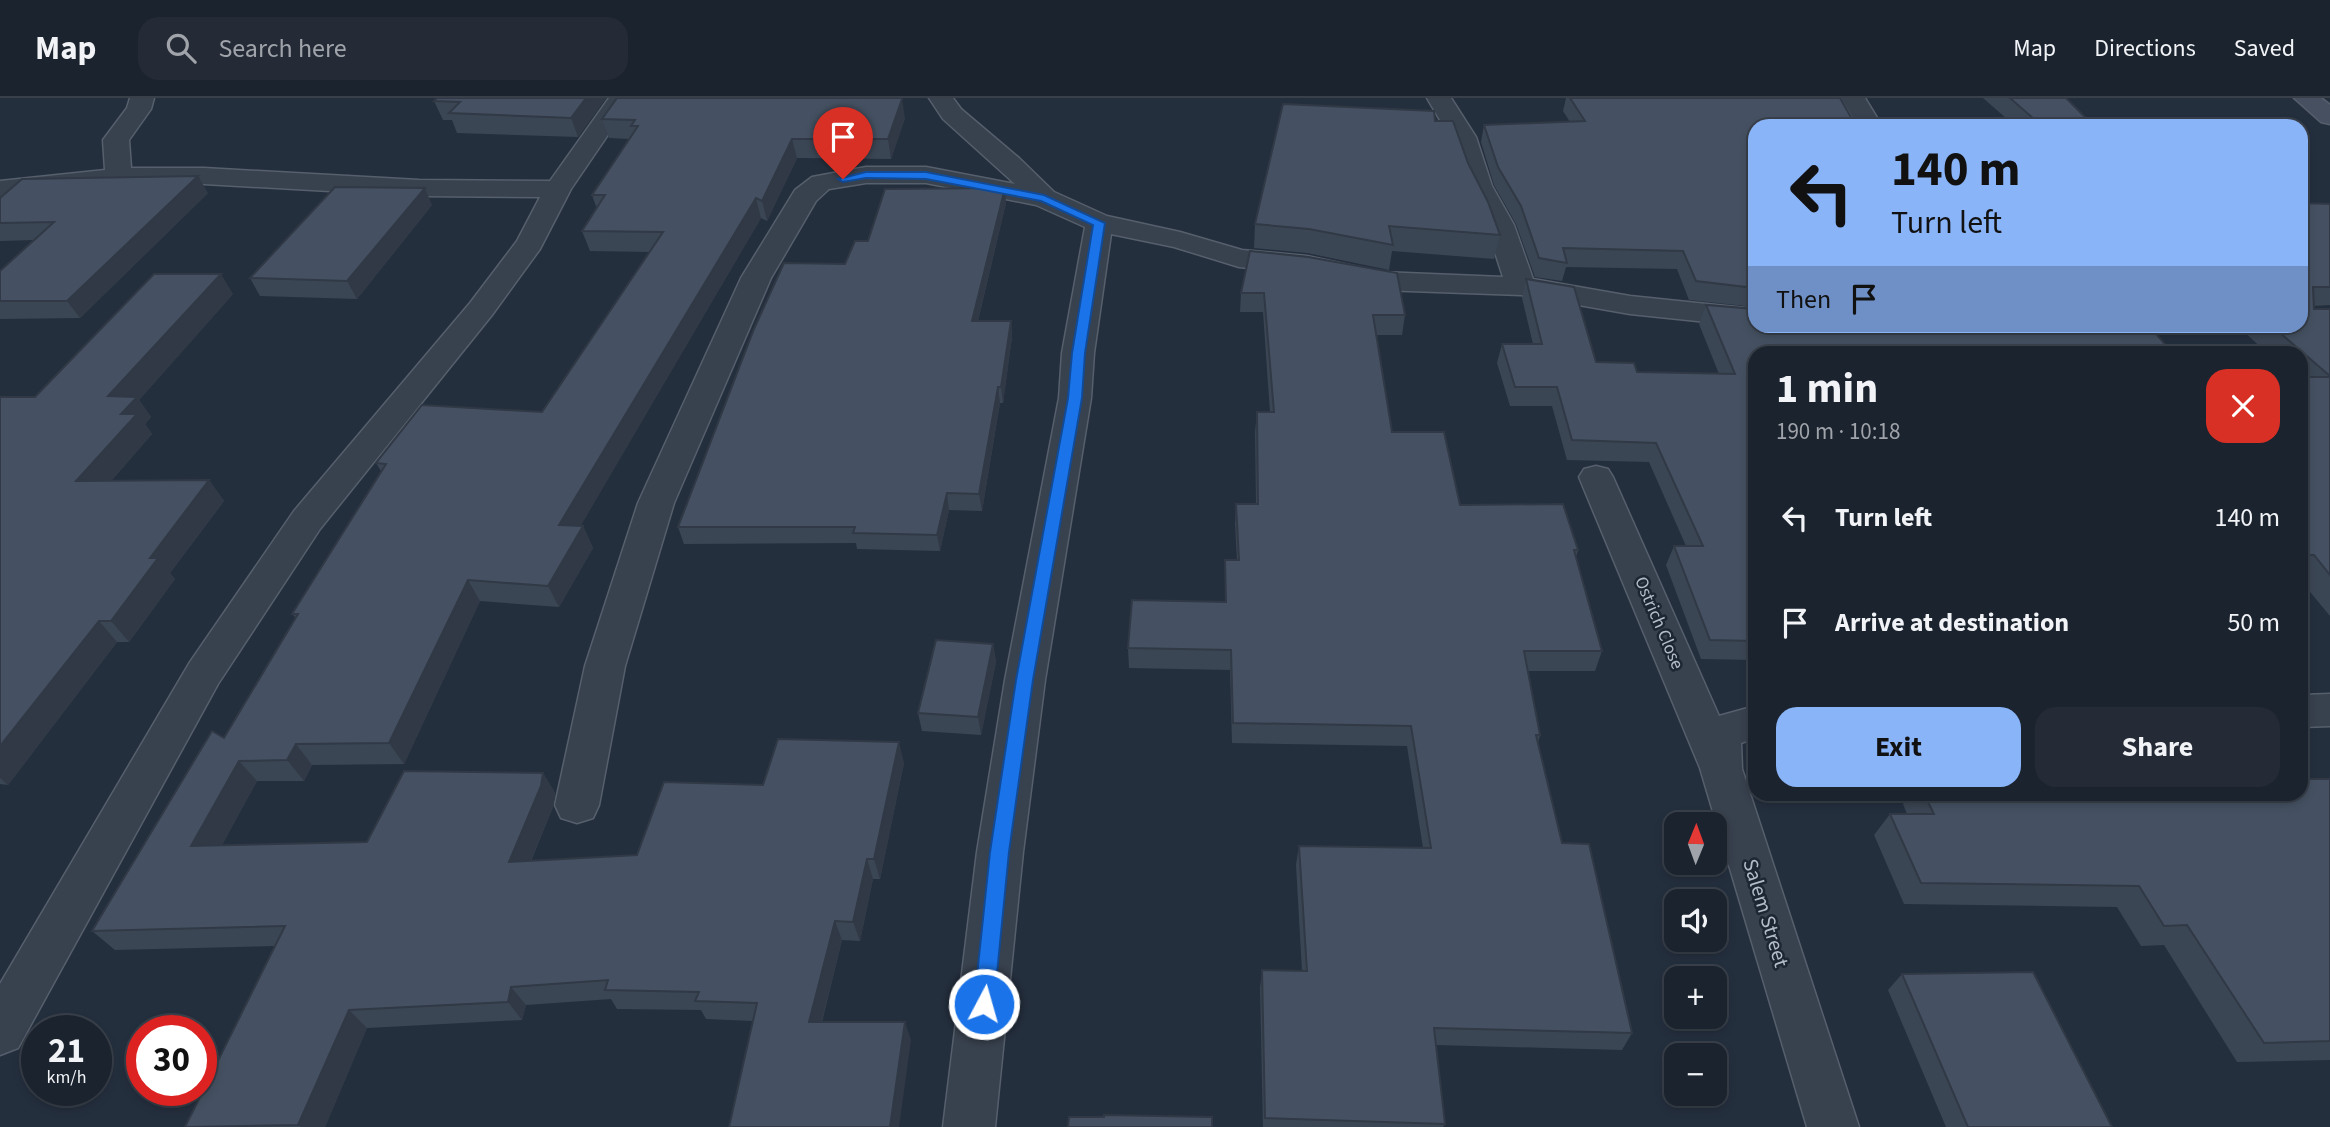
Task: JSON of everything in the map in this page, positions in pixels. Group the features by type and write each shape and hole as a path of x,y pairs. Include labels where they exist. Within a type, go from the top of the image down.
{"street":[{"path":"119,176 116,141 139,108 142,98"},
{"path":"0,1031 204,673 307,520 481,309 522,254 558,189 621,98"},
{"path":"941,98 952,114 1010,164 1044,198"},
{"path":"1439,98 1463,137 1479,187 1500,225 1521,286"},
{"path":"1853,98 1866,119"},
{"path":"2306,98 2330,117"},
{"path":"577,805 605,666 656,503 756,278 806,196 821,183 866,175 926,175 1044,198 1099,223 1180,240 1239,258 1307,265 1381,281 1521,286 1630,305 1748,317"},
{"path":"0,189 119,176 204,176 419,188 558,189"},
{"path":"969,1127 1024,680 1075,398 1078,353 1099,223"},
{"name":"Ostrich Close","path":"1597,477 1721,769"},
{"path":"2308,711 2330,710"},
{"name":"Salem Street","path":"1748,722 1719,734 1721,769 1833,1127"}],"building":[{"path":"437,98 586,98 571,118 449,113 460,102 434,101"},
{"path":"617,98 902,98 888,139 792,139 762,201 756,198 559,525 583,526 548,586 468,580 389,743 296,744 287,760 239,761 191,846 367,842 404,771 543,773 541,786 509,862 637,855 664,782 763,785 778,739 899,742 874,859 867,859 853,922 835,921 809,1022 905,1022 890,1127 729,1127 757,1003 695,1001 699,992 605,990 608,980 511,987 508,1002 349,1010 298,1125 185,1127 195,1106 217,1106 217,1063 285,926 92,931 212,731 224,738 298,614 292,614 386,464 376,463 422,405 542,412 663,232 582,231 605,195 592,195 638,126 631,126 635,120 602,119"},
{"path":"1570,98 1840,98 1852,119 1748,119 1748,287 1696,281 1683,251 1563,248 1567,263 1539,258 1521,206 1498,167 1484,125 1585,121"},
{"path":"2010,98 2066,98 2087,119 2034,119"},
{"path":"1283,104 1434,111 1435,121 1453,121 1468,163 1488,202 1500,235 1389,226 1393,245 1309,229 1255,224"},
{"path":"198,176 67,301 0,301 0,271 54,222 0,223 0,198 22,179"},
{"path":"335,187 425,188 347,281 250,278"},
{"path":"1005,188 972,321 1011,321 1001,387 998,387 979,494 947,493 937,535 853,533 855,527 678,527 754,329 784,263 845,264 855,241 868,241 885,189"},
{"path":"2308,203 2330,204 2330,287 2313,287 2314,309 2330,309 2330,376 2308,357 2308,346 2295,346 2280,333 2308,333"},
{"path":"1250,251 1308,257 1397,273 1405,315 1373,315 1392,432 1444,432 1460,505 1563,504 1578,550 1574,550 1602,651 1524,651 1540,735 1536,735 1562,843 1589,844 1632,1033 1434,1028 1445,1124 1265,1118 1262,970 1307,971 1299,846 1431,848 1411,726 1233,723 1231,650 1128,648 1132,600 1226,602 1225,560 1239,560 1236,504 1258,504 1257,412 1274,412 1264,293 1241,293"},
{"path":"154,274 221,274 108,396 137,397 121,414 137,414 76,481 209,480 150,558 158,558 111,621 99,621 0,746 0,397 35,397"},
{"path":"1526,279 1574,287 1596,362 1634,363 1637,372 1735,374 1706,305 1748,308 1748,333 2156,333 2166,346 1748,346 1748,641 1710,640 1674,546 1703,546 1656,443 1572,440 1557,387 1515,387 1502,344 1542,344"},
{"path":"2308,377 2330,377 2330,575 2314,555 2308,555"},
{"path":"936,640 993,644 978,717 918,713"},
{"path":"2308,779 2330,779 2330,1041 2264,1043 2187,925 2164,926 2139,886 1921,883 1890,814 1934,814 1928,801 2308,801"},
{"path":"2033,972 2112,1127 1968,1127 1902,974"},
{"path":"1069,1117 1212,1117 1212,1127 1068,1127"}],"route":[{"path":"843,179 866,175 926,175 1044,198 1099,223 1078,353 1075,398 1024,680 1000,852 984,1004"}]}
